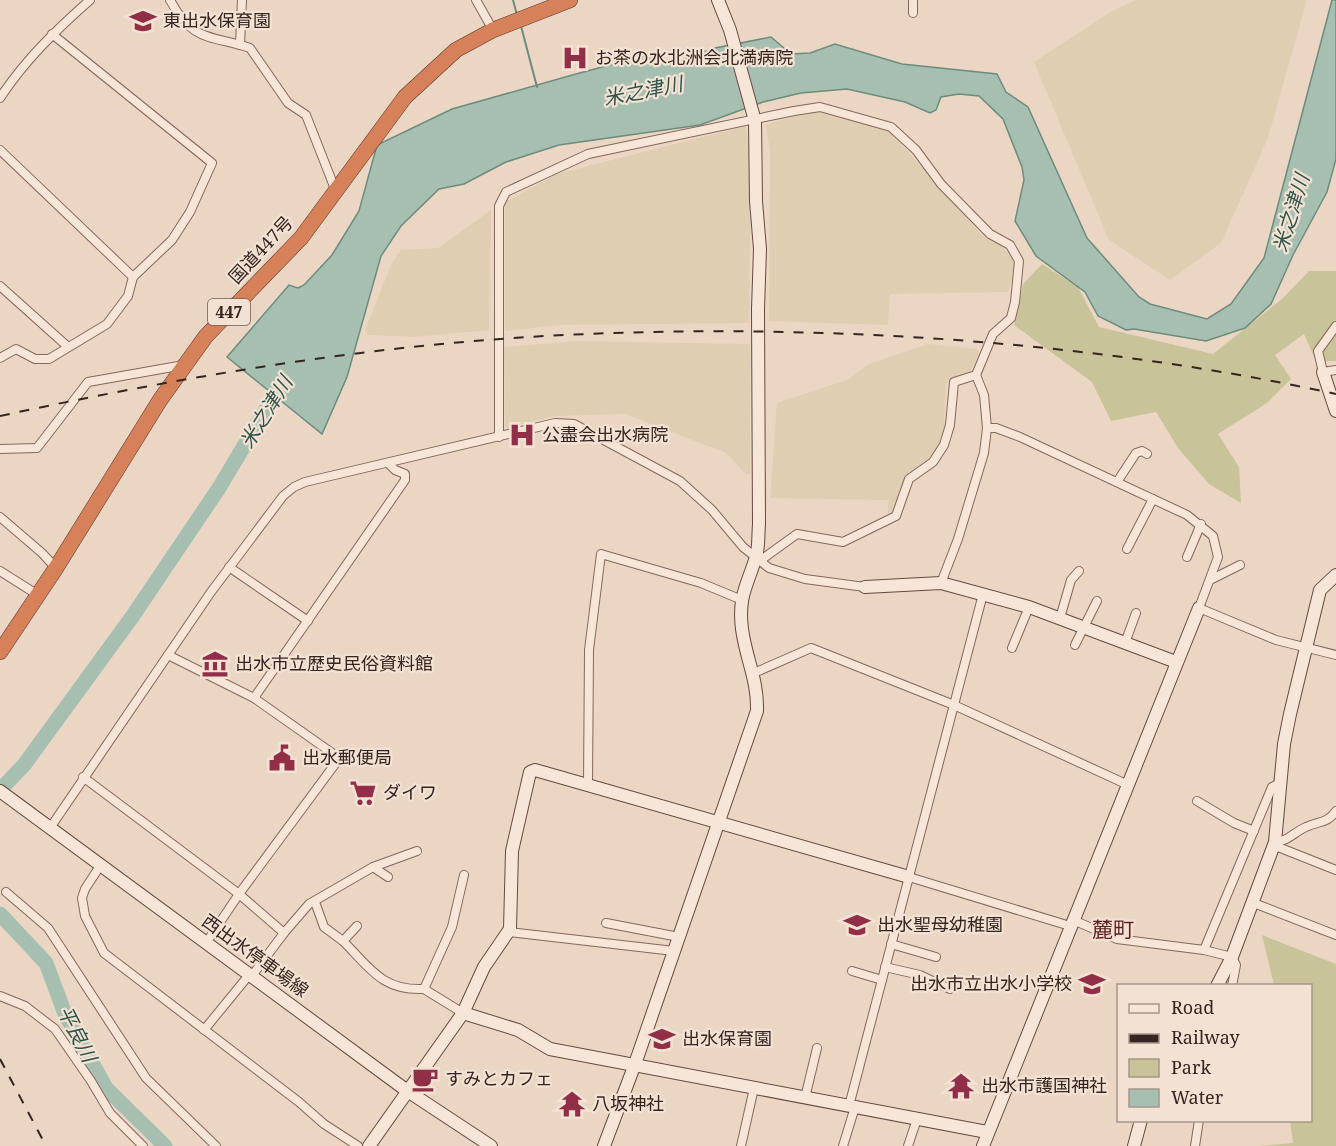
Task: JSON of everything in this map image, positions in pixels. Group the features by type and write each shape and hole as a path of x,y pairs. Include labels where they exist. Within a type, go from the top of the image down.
{"highway":[{"name":"国道447号","path":"0,652 56,568 111,476 206,336 301,238 405,97 456,50 519,19 570,0"}],"street":[{"path":"0,98 16,74 52,34 90,0"},
{"path":"170,0 176,11 193,29 210,40 250,48 288,103 306,115 335,189"},
{"path":"240,45 242,0"},
{"path":"476,0 494,30"},
{"path":"604,1146 635,1064 757,711 758,691 742,630 743,586 758,558 759,525 760,249 756,201 755,120 730,30 718,0"},
{"path":"913,0 913,13"},
{"path":"0,358 16,349 35,359 49,359 67,346 107,324 128,296 133,277 172,240 190,212 212,163 52,34"},
{"path":"499,437 499,206 506,192 588,154 820,107 882,123 916,150 941,184 990,234 1010,245 1019,261 1016,302 1011,318 993,334 976,375 984,395 987,428 984,453 973,482 958,539 941,583"},
{"path":"0,150 133,277"},
{"path":"0,286 67,346"},
{"path":"1336,326 1318,351 1330,371 1336,411"},
{"path":"0,449 37,448 88,382 186,364"},
{"path":"758,558 797,534 843,542 896,516 909,478 933,462 944,445 950,425 954,382 976,375"},
{"path":"47,826 229,567 277,504 294,487 555,423 574,424 583,428 680,481 712,510 743,547 769,568 805,579 865,587 941,583 1029,607 1176,662"},
{"path":"983,1146 1218,557 1214,536 1201,524 1020,437 996,428 987,428"},
{"path":"1117,482 1136,453 1142,451 1147,453"},
{"path":"254,698 405,480 405,474 394,470 388,463"},
{"path":"1127,549 1153,499"},
{"path":"0,517 56,568"},
{"path":"1187,557 1201,524"},
{"path":"588,785 590,650 602,554 701,583 742,600"},
{"path":"1210,579 1240,565"},
{"path":"229,567 308,621"},
{"path":"0,570 38,595"},
{"path":"1060,618 1071,580 1079,571"},
{"path":"1218,984 1232,957 1274,843 1284,744 1306,648 1320,590 1336,575"},
{"path":"843,1146 885,967 983,594"},
{"path":"1075,645 1098,602"},
{"path":"1012,648 1029,607"},
{"path":"1199,608 1276,640 1336,655"},
{"path":"1125,643 1136,613"},
{"path":"754,673 811,648 954,705 1126,784"},
{"path":"168,655 254,698 335,754 339,760 239,894 206,943"},
{"path":"369,1146 406,1090 464,1013 484,968 508,932 512,850 530,772 535,770 1071,923 1117,939 1204,950 1232,957 1236,965 1232,984"},
{"path":"82,777 239,894 284,933"},
{"path":"1204,950 1272,787 1280,783"},
{"name":"西出水停車場線","path":"0,791 406,1090 491,1146"},
{"path":"1197,801 1234,823 1254,831"},
{"path":"1274,843 1285,841 1307,826 1325,822 1336,811"},
{"path":"1274,843 1336,870"},
{"path":"204,1030 309,904 373,867 417,851"},
{"path":"100,866 82,898 85,916 104,953 324,1124 358,1146"},
{"path":"373,867 387,877"},
{"path":"424,989 452,927 464,875"},
{"path":"6,892 48,928 146,1078 216,1146"},
{"path":"315,902 324,927 343,941 382,981 403,990 424,989 464,1013 518,1030 550,1049 987,1132"},
{"path":"1251,902 1336,935"},
{"path":"606,923 679,937"},
{"path":"343,941 357,926"},
{"path":"508,932 674,951"},
{"path":"891,944 936,957"},
{"path":"885,967 920,975 950,989"},
{"path":"852,971 882,980"},
{"path":"0,996 26,1006 55,1029 92,1081 110,1113 143,1146"},
{"path":"805,1098 817,1048"},
{"path":"741,1146 754,1088"},
{"path":"908,1146 917,1119"},
{"path":"1134,1146 1140,1122"},
{"path":"1195,1146 1199,1122"}],"shaded area":[{"path":"1136,0 1307,0 1268,138 1221,243 1170,280 1109,240 1034,62 1112,11"},
{"path":"821,111 889,130 985,238 1002,246 1012,258 1015,268 1008,292 890,294 888,325 769,321 770,152 766,125 803,113"},
{"path":"746,126 751,171 749,323 557,325 505,331 505,202 557,174"},
{"path":"491,210 489,330 414,337 368,335 365,330 392,263 401,250 438,248"},
{"path":"576,341 750,344 750,474 746,474 726,453 625,414 555,416 505,428 504,347"},
{"path":"928,344 977,349 979,353 970,372 946,383 944,428 939,448 933,458 905,478 897,511 888,519 888,500 770,498 777,403 847,380 869,364"}],"green space":[{"path":"1042,264 1078,287 1099,327 1213,354 1282,299 1309,271 1336,271 1336,361 1316,361 1304,334 1275,355 1291,379 1267,403 1218,434 1239,467 1241,503 1209,484 1178,448 1156,412 1111,421 1092,382 1014,325 1023,284"},
{"path":"1262,935 1336,964 1336,1146 1258,1146 1293,1143 1290,1122 1312,1122 1312,984 1274,984"}],"water":[{"path":"1332,0 1336,0 1336,159 1327,192 1293,255 1271,304 1245,328 1206,341 1134,329 1126,330 1098,316 1085,292 1036,256 1015,221 1024,180 1022,167 1003,119 979,96 959,94 941,97 936,110 930,113 905,102 847,89 801,93 763,102 700,125 559,145 506,162 464,184 439,189 401,226 381,256 347,377 322,434 227,357 289,285 298,288 304,285 332,255 359,211 377,145 452,109 576,74 643,56 661,62 680,61 715,48 771,37 791,54 810,53 835,44 902,64 997,74 1006,92 1028,107 1087,238 1139,297 1150,304 1207,319 1231,304 1264,258"}],"waterway":[{"path":"513,0 517,15"},
{"path":"521,26 537,87"},
{"name":"米之津川","path":"0,790 24,765 132,617 219,488 284,379"},
{"name":"平良川","path":"0,914 46,963 65,1014 106,1088 165,1146"}],"railway":[{"path":"0,416 196,378 396,349 528,337 729,331 934,338 1037,347 1138,359 1336,394"},
{"path":"0,1059 46,1146"}],"place":[{"name":"東出水保育園","path":"143,21"},
{"name":"お茶の水北洲会北満病院","path":"575,58"},
{"name":"公盡会出水病院","path":"522,435"},
{"name":"出水市立歴史民俗資料館","path":"215,664"},
{"name":"出水郵便局","path":"282,758"},
{"name":"ダイワ","path":"363,793"},
{"name":"出水聖母幼稚園","path":"857,925"},
{"name":"出水市立出水小学校","path":"1092,984"},
{"name":"出水保育園","path":"662,1039"},
{"name":"すみとカフェ","path":"425,1079"},
{"name":"出水市護国神社","path":"961,1086"},
{"name":"八坂神社","path":"572,1104"}],"district":[{"name":"麓町","path":"1113,930"}]}
